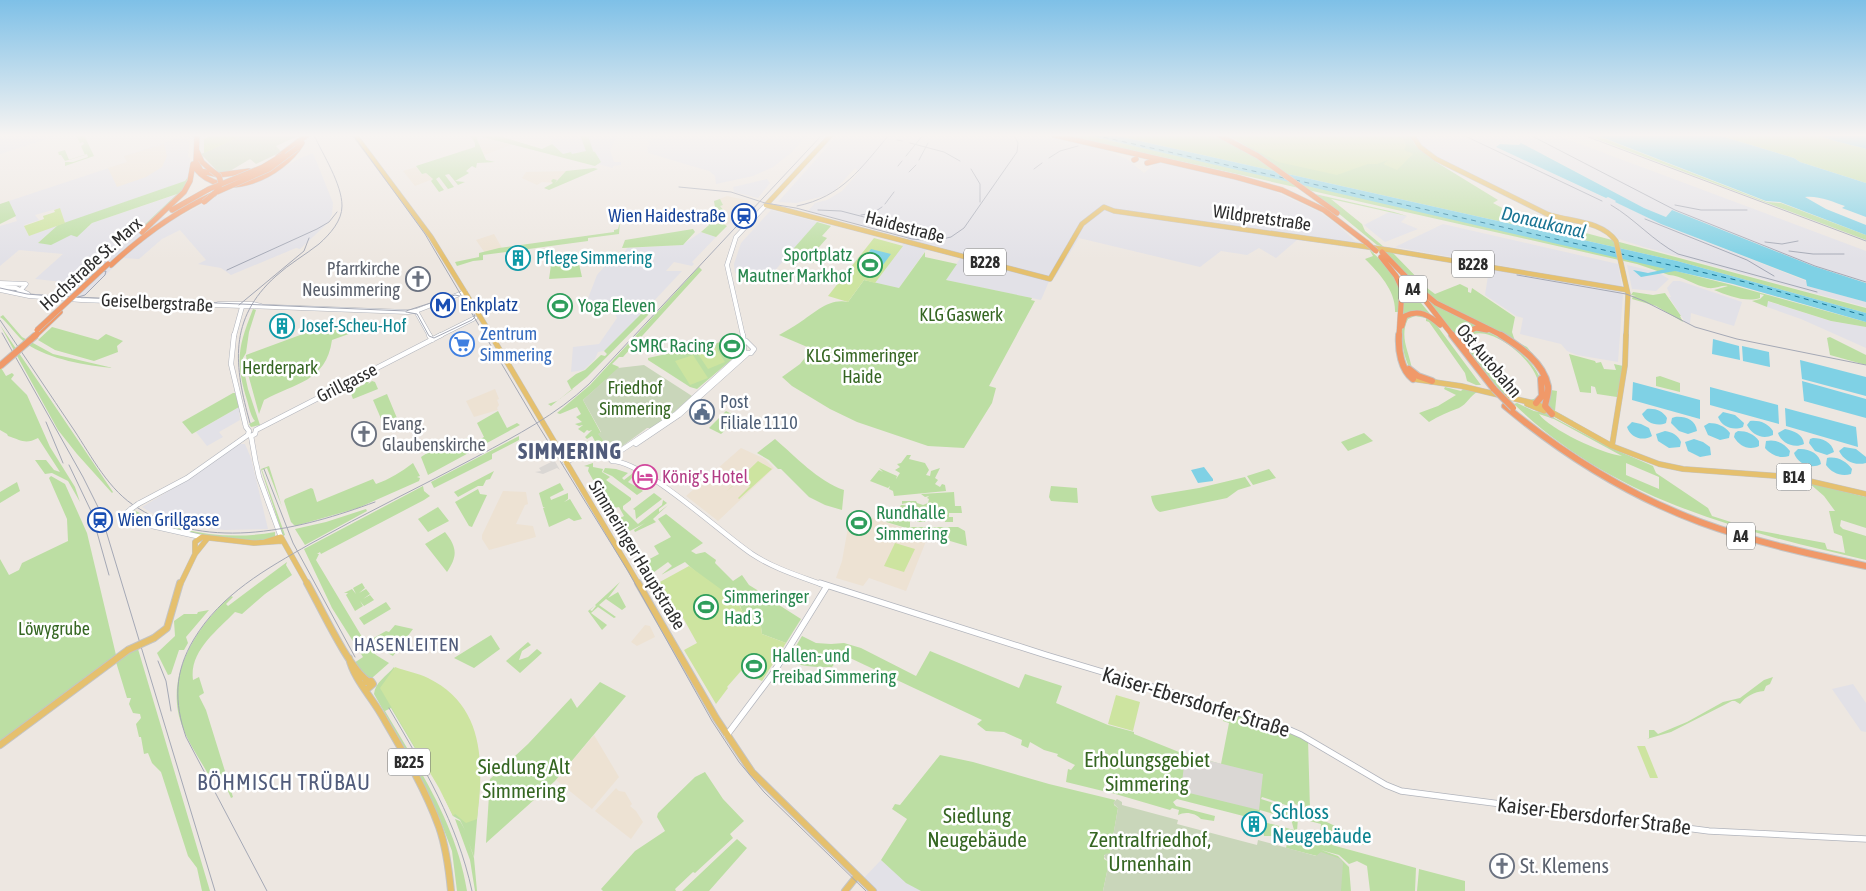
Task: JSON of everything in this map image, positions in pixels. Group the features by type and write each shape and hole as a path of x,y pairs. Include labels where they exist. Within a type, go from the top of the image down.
{"highway":[{"path":"140,234 182,194 189,184 190,177"},
{"path":"201,177 210,182 229,184 256,180 263,177"},
{"path":"204,177 212,180 232,180 244,177"},
{"path":"120,256 158,228 204,202 216,192 221,183 218,177"},
{"name":"Hochstraße St. Marx","path":"0,364 140,234 183,203 241,177"},
{"name":"Hochstraße St. Marx","path":"0,364 145,234 169,216 199,200 254,177"},
{"name":"A4","path":"1233,177 1260,183 1301,197 1333,214 1370,243"},
{"name":"A4","path":"1288,177 1317,197 1380,253"},
{"path":"1380,253 1396,276 1402,289 1397,331 1398,345 1406,374 1413,379"},
{"name":"Ost Autobahn","path":"1380,253 1409,281 1432,308 1490,388 1557,444 1595,470"},
{"name":"Ost Autobahn","path":"1380,253 1405,281 1505,406 1540,436 1595,470"},
{"path":"1409,281 1436,302 1494,330 1517,346 1543,375 1548,386 1545,406 1552,414"},
{"path":"1413,379 1401,341 1403,319 1410,313 1420,313 1431,317 1440,325"},
{"path":"1471,361 1463,344 1465,333 1471,329 1481,328 1499,336 1524,356 1540,378 1543,390 1537,406"},
{"path":"1409,369 1418,376 1432,381"},
{"path":"1537,406 1547,398"},
{"name":"A4","path":"1595,470 1682,515 1733,534 1866,566"},
{"name":"A4","path":"1621,485 1683,512 1726,527 1866,562"}],"main road":[{"name":"Simmeringer Hauptstraße","path":"386,177 431,238 465,292 478,318 614,541 727,735 758,780 873,891"},
{"path":"615,457 676,414 746,350 727,265 736,237 792,177"},
{"path":"1413,379 1432,381 1537,406 1612,446 1625,365 1628,304 1627,290 1616,241 1609,232 1596,225 1558,219 1472,177"},
{"name":"Haidestraße","path":"766,205 1050,279"},
{"name":"Wildpretstraße","path":"1050,279 1082,224 1104,209 1413,254 1627,290"},
{"path":"0,286 26,286 22,293"},
{"name":"Geiselbergstraße","path":"0,286 22,293 242,306 416,311"},
{"path":"432,340 416,311 465,292"},
{"path":"0,745 128,650 164,632 168,626 178,587 201,541 221,540 274,543 282,539 259,477 231,364 234,336 242,306"},
{"name":"Grillgasse","path":"201,541 191,535 128,521 124,516 138,504 183,481 249,434 255,434 256,430 478,318"},
{"path":"1593,436 1608,439 1614,437"},
{"path":"238,442 246,440 252,444"},
{"name":"B14","path":"1612,446 1641,458 1673,467 1781,475 1866,494"},
{"name":"Kaiser-Ebersdorfer Straße","path":"565,462 582,455 615,457 650,477 753,555 786,571 827,586 1103,673 1276,724 1301,735 1386,785 1403,791 1709,830 1866,839"},
{"name":"B225","path":"282,539 349,658 352,669 367,686 432,809 447,853 451,891"},
{"path":"727,735 772,675 827,586"},
{"path":"845,891 857,876"}],"shaded area":[{"path":"83,177 188,177 186,181 65,223 60,208 35,215 39,220 24,225 28,235 58,225 38,243 71,235 89,227 92,223 178,194 156,216 175,219 208,202 219,194 269,177 322,177 333,203 329,222 300,249 296,248 231,275 221,268 198,264 206,260 180,230 162,239 139,259 123,258 81,299 48,297 63,282 35,279 63,254 19,250 0,266 0,226 17,221 9,201"},
{"path":"112,177 147,177 146,177 117,187"},
{"path":"407,177 430,177 433,179 415,186"},
{"path":"561,177 555,183 542,182 537,185 522,178"},
{"path":"715,177 750,177 716,184"},
{"path":"801,177 847,177 835,190 824,196 796,203 778,202"},
{"path":"855,177 1224,177 1276,189 1276,192 1320,212 1355,241 1365,243 1371,249 1297,240 1276,258 1259,248 1247,255 1221,251 1200,267 1079,238 1055,277 1050,279 1041,300 946,280 963,254 932,245 925,251 899,288 875,283 908,237 808,211 815,203 827,200 842,191"},
{"path":"1476,177 1559,177 1605,198 1608,197 1617,201 1615,202 1661,224 1806,281 1807,286 1866,302 1866,307 1644,247 1619,239 1611,231 1600,225 1556,216"},
{"path":"1585,177 1667,177 1866,251 1866,282 1813,266 1672,210 1666,217 1644,208"},
{"path":"767,179 770,183 758,198 734,192 733,187"},
{"path":"727,196 750,201 716,237 701,232 709,226 708,222 715,207 714,201"},
{"path":"771,210 817,222 765,282 735,273 734,264 741,243"},
{"path":"1389,212 1407,216 1401,222 1418,229 1385,242 1364,225"},
{"path":"1443,224 1618,264 1622,287 1395,247"},
{"path":"701,232 716,237 692,262 694,264 692,266 674,262 666,271 682,271 622,335 604,351 598,352 595,359 584,370 571,372 573,347 599,344 617,318 614,312 588,310 590,305 595,306 597,303 587,301 597,275 604,267 608,263 627,264 625,252 627,248 682,245"},
{"path":"494,234 502,248 485,253 476,240"},
{"path":"1627,265 1657,272 1669,279 1656,291 1632,289"},
{"path":"1489,269 1620,291 1623,294 1618,362 1577,355 1567,351 1561,344 1520,334 1523,318 1516,316 1485,295"},
{"path":"1673,281 1680,281 1742,302 1734,326 1691,313 1690,324 1685,322 1669,297 1671,297 1667,288"},
{"path":"1767,301 1830,321 1866,327 1866,348 1801,319 1767,307"},
{"path":"495,389 499,399 497,400 498,410 474,417 466,401"},
{"path":"239,407 240,420 219,432 223,437 207,446 196,432"},
{"path":"542,442 560,470 557,468 543,474 535,472 541,471 539,468 551,462 544,453 540,454 539,451 541,449 537,444 535,447 530,448 536,443"},
{"path":"239,444 245,444 251,458 268,529 225,530 191,526 155,515 142,507 187,480"},
{"path":"741,448 765,459 774,468 718,521 686,496"},
{"path":"503,491 526,492 528,504 525,505 516,524 533,526 536,537 489,550 482,539 482,535"},
{"path":"851,511 928,536 906,591 869,578 863,586 836,578 842,561"},
{"path":"645,625 650,626 655,637 637,646 631,642"},
{"path":"1853,684 1866,703 1866,732 1861,731 1832,689"},
{"path":"594,735 619,777 592,809 556,780"},
{"path":"1185,757 1197,760 1198,758 1263,774 1259,810 1181,791"},
{"path":"616,788 619,791 625,792 632,804 630,806 636,811 643,822 631,839 595,811"},
{"path":"881,860 907,883 922,891 873,891 862,880"}],"green space":[{"path":"188,177 184,189 143,228 141,228 177,194 92,223 77,237 71,235 51,245 38,243 58,225 185,181"},
{"path":"430,177 446,177 454,187 448,189 439,177 436,179 444,190 439,192 431,181 433,179"},
{"path":"451,177 463,177 455,181 465,182 458,185"},
{"path":"561,177 580,177 549,190 544,188 553,183 551,181 553,179 557,180 555,183"},
{"path":"1249,177 1268,177 1636,261 1866,322 1866,327 1831,321 1768,301 1767,307 1752,301 1760,299 1764,295 1760,294 1760,298 1749,300 1737,298 1714,290 1728,286 1708,288 1637,264"},
{"path":"1299,177 1460,177 1498,200 1493,203 1506,210 1510,218 1582,232 1866,308 1866,313 1677,261"},
{"path":"1697,177 1702,177 1767,202 1781,203 1866,235 1866,240"},
{"path":"1846,177 1866,177 1866,183"},
{"path":"1315,194 1407,216 1331,199 1362,224 1365,231 1384,247 1377,245"},
{"path":"720,199 723,205 720,206 725,212 717,212 721,218 714,225 721,223 727,226 716,237 701,232 709,225 708,222 715,207 714,201"},
{"path":"9,201 16,216 0,224 0,204"},
{"path":"60,208 65,223 29,236 24,226 44,219 43,216"},
{"path":"620,222 619,234 588,238 588,241 483,255 483,260 457,266 455,262 479,257 479,253 499,248 614,232 614,230 618,229"},
{"path":"817,222 831,226 822,236 827,238 813,254 819,256 813,263 787,256"},
{"path":"693,229 695,232 683,245 622,248 625,240"},
{"name":"Sportplatz Mautner Markhof","path":"874,238 903,246 875,283 864,280 848,302 828,296"},
{"path":"1369,249 1390,269 1400,290 1398,312 1395,312 1393,297 1386,283 1365,259 1373,256"},
{"path":"1383,251 1392,252 1435,294 1460,284 1468,288 1468,292 1471,293 1472,288 1515,317 1512,332 1515,341 1527,347 1545,369 1551,390 1557,391 1555,411 1574,421 1547,408 1550,397 1543,373 1511,340 1447,307 1420,289"},
{"name":"KLG Simmeringer Haide","path":"925,252 925,257 957,264 946,280 1032,298 1031,300 1035,301 989,386 996,388 992,403 964,448 928,446 857,422 830,409 792,386 782,377 800,364 812,349 779,335 828,304 841,301 848,302 864,280 899,288"},
{"path":"577,255 582,277 549,279 552,258"},
{"path":"699,267 702,270 623,357 619,357 612,364 619,367 617,370 583,400 601,433 599,434 607,445 606,447 610,449 609,453 587,452 574,446 576,444 583,449 586,447 594,452 598,447 585,442 595,441 592,436 587,439 585,437 592,430 587,430 584,433 578,429 583,425 575,424 582,422 576,417 581,414 577,407 560,414 557,413 590,385"},
{"path":"1397,274 1431,315 1418,312 1402,319 1400,349 1403,303"},
{"path":"1633,292 1653,295 1665,293 1683,322 1656,306 1632,299 1633,296 1636,296 1631,295"},
{"path":"1425,296 1493,332 1484,329 1465,331 1463,347"},
{"path":"253,309 256,310 249,332 246,353 243,358 248,389 260,425 251,427 249,424 255,421 250,412 243,386 240,354 241,344"},
{"path":"651,312 587,377 572,389 567,381 585,370 601,355 605,356 607,354 604,351 642,313"},
{"path":"1421,314 1435,323 1481,385 1467,381 1465,373 1429,322 1426,321 1426,318 1415,316 1408,319 1404,332 1406,344 1412,369 1441,381 1427,378 1410,369 1403,349 1403,327 1409,315"},
{"path":"3,315 22,337 53,354 113,368 68,361 46,354 23,341 0,317"},
{"name":"Herderpark","path":"351,319 357,331 332,340 329,354 316,373 298,385 264,400 259,414 248,374 246,355 311,331 327,332"},
{"path":"0,325 113,492 112,493 58,430"},
{"path":"52,327 98,340 106,334 123,341 117,346 118,352 94,361 55,350 38,340"},
{"path":"1480,329 1498,337 1518,351 1535,369 1542,388 1536,402 1530,400 1537,398 1539,388 1536,376 1530,365 1508,345 1484,334 1474,334 1471,338 1473,350 1508,392 1507,394 1503,393 1478,365 1468,348 1466,340 1467,333"},
{"path":"1830,337 1866,355 1866,365 1830,355 1827,338"},
{"path":"721,342 730,353 737,355 697,389 690,387 648,360 648,358"},
{"path":"716,348 725,362 708,369 698,354"},
{"path":"1569,354 1595,361 1596,363 1601,362 1604,369 1616,370 1614,364 1623,366 1617,397 1597,394 1595,387 1591,386 1591,393 1580,392"},
{"path":"693,355 708,378 690,385 675,361"},
{"name":"Friedhof Simmering","path":"644,365 692,396 672,414 651,428 647,428 613,453 604,454 609,453 610,449 606,447 607,445 598,434 601,432 583,400 618,368"},
{"path":"0,366 6,376 12,373 14,375 11,379 27,395 50,447 75,487 80,502 68,481 52,473 45,474 35,460 46,460 54,470 60,472 38,438 23,441 8,436 0,430"},
{"path":"1660,376 1680,383 1680,392 1656,386 1656,377"},
{"path":"1541,377 1545,385 1542,401 1539,402 1543,385"},
{"path":"367,380 369,383 367,385 372,381 375,382 378,389 353,399 349,388 354,389 365,384 363,381"},
{"path":"1445,387 1477,392 1459,408 1429,422 1419,413 1438,406 1456,395 1444,389"},
{"path":"235,393 239,407 192,434 182,422"},
{"path":"387,394 399,423 385,428 373,400"},
{"path":"1517,403 1534,411 1545,413 1611,448 1653,466 1656,473 1708,508 1712,516 1756,530 1825,543 1827,549 1845,553 1842,536 1834,533 1829,511 1835,511 1824,496 1809,483 1866,497 1866,528 1841,520 1840,526 1843,529 1866,536 1866,560 1771,537 1724,523 1634,487 1592,464 1552,437 1514,404","holes":["1539,414 1554,419 1622,456 1602,451 1577,440 1554,427","1626,463 1659,477 1659,489 1626,475"]},
{"path":"498,411 507,428 517,423 520,425 428,475 421,457 444,442 446,447 468,438 472,444 484,437 477,423"},
{"path":"726,411 739,418 721,434 709,428"},
{"path":"1364,433 1373,441 1348,451 1341,442"},
{"path":"519,436 519,440 492,454 492,459 434,488 431,482"},
{"path":"775,439 816,475 844,490 842,510 825,505 809,497 781,469 778,469 769,460 757,453"},
{"path":"907,455 911,455 909,459 925,463 929,470 926,475 930,476 931,471 940,468 935,478 938,480 935,484 940,487 942,484 945,485 946,491 894,496 893,491 889,489 890,486 888,488 870,481 879,470 883,472 879,468 897,476 896,479 900,473 895,470 900,467 897,464 901,463"},
{"path":"758,461 772,469 739,499 750,486 740,480 727,491"},
{"path":"413,463 420,476 417,477 420,478 419,481 358,508 295,526 291,522 285,499 311,488 317,502 373,479 376,484 381,482"},
{"path":"593,463 593,467 603,469 602,472 610,477 606,480 631,498 623,506 623,509 638,524 662,505 663,500 667,503 659,509 659,512 668,505 653,519 656,522 635,532 634,530 645,523 626,533 629,530 620,518 624,516 619,507 614,508 604,497 603,493 601,494 588,471 589,467 584,466"},
{"path":"269,466 282,507 267,468 262,470 285,535 283,536 261,469"},
{"path":"605,468 628,473 622,478 624,480 633,473 636,474 635,476 639,478 637,480 632,478 628,482 635,486 646,478 636,486 643,491 637,495 612,476 603,472"},
{"path":"1269,469 1276,478 1253,485 1247,476"},
{"path":"494,471 490,479 486,480 483,486 478,486 458,497 454,492"},
{"name":"Löwygrube","path":"51,476 65,484 87,533 116,655 0,742 0,559 9,575 19,570 22,563 68,541 67,519 49,478"},
{"path":"1245,477 1251,486 1238,490 1227,498 1160,512 1155,508 1151,498 1151,496 1199,488"},
{"path":"17,482 20,491 0,503 0,492"},
{"path":"560,483 564,490 550,497 551,500 568,493 568,499 564,502 570,499 582,519 574,521 569,518 549,527 543,508 545,507 543,507 539,493"},
{"path":"423,486 424,491 430,496 424,500 321,554 320,552 317,554 319,554 316,560 368,647 376,655 389,663 372,678 367,678 354,663 363,657 332,608 304,549"},
{"path":"1051,486 1077,488 1078,503 1051,501 1049,497"},
{"path":"478,489 480,494 487,495 472,527 469,526 455,502"},
{"path":"954,492 955,506 961,506 962,513 949,513 949,517 953,517 953,522 945,522 945,519 917,522 917,519 910,519 910,527 958,527 965,531 967,546 886,522 891,519 901,505 913,505 910,502 902,504 902,501 916,501 923,505 928,503 929,499 927,498 929,496 925,497 921,494"},
{"path":"654,493 662,499 636,519 635,510 633,509"},
{"path":"438,507 449,521 428,532 418,519"},
{"path":"132,509 166,524 202,533 238,536 275,532 275,536 266,540 253,541 200,536 159,526 131,513"},
{"path":"366,509 367,511 305,545 295,529 326,522"},
{"path":"666,514 703,543 691,551 696,554 705,552 716,560 715,563 733,581 742,575 749,585 801,619 786,643 762,634 761,627 756,623 749,622 744,616 739,603 697,573 685,562 661,575 672,566 668,562 650,575 642,563 659,554 654,546 671,537 658,519"},
{"path":"445,532 452,542 455,552 447,572 425,544"},
{"path":"895,543 915,549 904,572 884,566"},
{"path":"287,562 286,565 292,575 265,594 242,614 235,612 206,642 195,660 193,680 199,677 204,693 199,696 206,710 233,797 231,798 218,769 211,770 208,774 184,731 179,716 178,682 188,650 207,621 231,596 233,597 226,604 228,606"},
{"path":"689,566 737,601 748,622 755,623 761,627 762,634 786,643 762,681 741,671 716,704 684,650 697,643 682,616 677,616 658,583"},
{"path":"620,582 608,598 618,592 626,607 622,610 606,599 599,605 616,617 614,618 598,607 591,613 607,625 602,630 588,611 594,606 590,610 592,611 595,605"},
{"path":"362,583 365,588 359,593 366,589 370,594 363,599 370,595 374,600 364,606 360,601 363,606 355,611 346,595 348,593 344,593 352,589 356,594 353,588"},
{"path":"386,602 391,609 364,625 359,618"},
{"path":"209,610 186,637 188,643 184,650 179,650 171,674 168,675 157,653 175,636 174,621 184,614 197,614 198,612"},
{"path":"395,625 413,629 393,656 382,650 372,639 386,631 389,632"},
{"path":"491,635 500,649 474,668 454,658"},
{"name":"Erholungsgebiet Simmering","path":"802,636 816,643 844,643 861,648 916,676 930,651 1019,688 1025,674 1062,686 1056,703 1108,725 1134,732 1134,734 1179,752 1221,764 1229,723 1223,721 1226,708 1268,722 1308,739 1309,811 1291,802 1292,807 1262,797 1261,799 1292,809 1292,811 1312,815 1358,837 1363,841 1364,845 1331,837 1329,839 1298,834 1297,832 1289,834 1282,832 1280,835 1280,832 1272,831 1272,836 1264,836 1263,829 1259,827 1262,828 1266,825 1264,822 1294,830 1291,819 1260,810 1259,814 1263,815 1263,821 1177,799 1173,802 1176,806 1215,816 1214,821 1201,819 1190,813 1178,815 1179,810 1172,808 1170,810 1112,793 1115,778 1107,774 1103,791 1066,782 1068,769 1071,770 1075,765 1057,756 1058,754 1044,750 1030,742 1028,748 1021,745 1022,740 1004,732 986,731 977,724 982,720 850,658 840,657 832,667 804,666 787,661","holes":["1298,818 1321,824 1320,835 1297,831"]},
{"path":"528,642 531,645 522,651 519,660 528,657 537,649 542,653 520,673 506,661"},
{"path":"138,649 210,891 202,891 197,868 188,856 161,772 152,763 148,753 144,754 136,724 141,718 140,714 133,713 129,704 131,698 127,698 116,662 126,654"},
{"path":"394,667 407,731 432,777 391,708 385,711 435,797 454,842 462,866 467,891 457,891 452,851 439,817 411,759 374,694 379,683"},
{"path":"395,667 424,676 447,690 461,704 470,720 480,758 477,819 466,823 455,814 453,816 439,788 380,688"},
{"path":"1773,677 1764,691 1750,695 1740,704 1732,701 1671,732 1647,739 1649,738 1649,730 1654,730 1658,734 1687,722 1723,702 1740,698 1764,680"},
{"name":"Siedlung Alt Simmering","path":"600,682 626,696 555,781 486,843 490,779 528,744 571,698 577,708"},
{"path":"1116,695 1140,702 1133,731 1108,724"},
{"path":"1637,746 1645,746 1658,778 1650,778"},
{"name":"Siedlung Neugebäude","path":"940,755 1115,800 1114,805 1118,808 1110,854 1104,855 1104,859 1109,862 1103,891 921,891 906,883 881,860 907,819 892,809 895,804 900,805"},
{"path":"705,772 723,799 744,821 730,834 733,838 695,873 693,872 675,889 676,891 603,891 601,889 635,851 665,831 657,817 658,813 695,777"},
{"path":"480,783 474,857 469,843 474,858 477,891 475,891 470,860 455,819 460,821 465,830 460,820 453,816 443,795"},
{"name":"Zentralfriedhof, Urnenhain","path":"1117,799 1122,802 1122,805 1178,820 1177,824 1257,845 1258,840 1316,856 1321,852 1341,859 1343,863 1341,891 1103,891 1109,862 1104,857 1105,854 1110,853 1118,808 1113,803"},
{"path":"1303,835 1416,868 1415,891 1370,891 1367,866 1357,861 1349,864 1339,855 1321,850 1338,856 1349,867 1351,891 1339,891 1317,856 1286,848 1288,839 1296,844 1297,841 1301,840 1297,836"},
{"path":"737,839 747,848 709,891 682,891"},
{"path":"1419,869 1465,881 1465,891 1417,891"}],"water":[{"name":"Donaukanal","path":"1266,177 1299,177 1677,261 1866,313 1866,322 1733,284 1675,271 1641,277 1633,270 1648,273 1666,269"},
{"path":"1560,177 1585,177 1644,208 1666,217 1672,210 1813,266 1866,283 1866,302 1807,286 1806,280 1661,224 1608,197 1606,198"},
{"path":"1703,177 1846,177 1866,183 1866,217 1842,208 1845,206 1831,201 1815,197 1805,197 1826,209 1866,225 1866,235 1780,202 1766,201"},
{"path":"871,249 891,254 877,273 857,268"},
{"path":"1713,339 1739,346 1740,360 1712,354"},
{"path":"1742,346 1769,352 1770,367 1743,361"},
{"path":"1800,360 1866,377 1866,396 1802,379"},
{"path":"1802,381 1866,399 1866,418 1804,401"},
{"path":"1633,382 1700,400 1700,419 1632,400"},
{"path":"1710,387 1778,405 1779,424 1710,405"},
{"path":"1785,408 1856,427 1858,447 1786,426"},
{"path":"1647,409 1661,412 1667,418 1666,423 1659,425 1649,422 1642,414"},
{"path":"1723,412 1735,415 1744,423 1743,427 1735,429 1725,426 1718,417"},
{"path":"1683,417 1692,421 1697,431 1688,434 1679,431 1671,423 1672,418"},
{"path":"1750,421 1766,424 1773,431 1773,435 1762,437 1755,434 1747,425"},
{"path":"1632,422 1649,428 1652,436 1644,439 1634,436 1627,427"},
{"path":"1709,423 1718,424 1726,428 1730,433 1729,438 1720,440 1708,435 1704,426"},
{"path":"1785,429 1800,435 1804,444 1796,446 1782,440 1778,433"},
{"path":"1665,431 1678,437 1681,442 1680,447 1669,448 1658,441 1656,434"},
{"path":"1738,431 1753,435 1759,441 1759,446 1748,448 1741,445 1734,437"},
{"path":"1694,439 1710,447 1711,455 1700,457 1688,451 1685,442"},
{"path":"1810,439 1826,441 1834,452 1827,455 1815,451 1809,443"},
{"path":"1766,441 1776,441 1782,444 1790,451 1789,456 1779,457 1770,453 1765,448"},
{"path":"1844,447 1856,449 1866,457 1866,463 1858,464 1847,460 1839,451"},
{"path":"1798,449 1806,449 1813,452 1821,464 1809,466 1801,462 1794,453"},
{"path":"1827,458 1838,458 1844,461 1852,469 1851,474 1840,475 1831,470 1826,465"},
{"path":"1204,467 1213,481 1198,483 1191,470"}],"ferry route":[{"path":"1278,177 1284,178"},
{"path":"1295,180 1745,282 1866,316"}],"tram line":[{"path":"383,177 425,234 462,297"},
{"path":"240,304 304,251 309,238"},
{"path":"65,297 94,273 106,271 105,275 85,295 78,297"},
{"path":"0,288 27,294 65,297"},
{"path":"240,304 406,311 455,295 462,297"},
{"path":"65,297 240,304"},
{"path":"462,297 474,318"},
{"path":"406,312 417,314 429,336 434,338 474,318"},
{"path":"474,314 474,318"},
{"path":"474,318 628,571 712,721 739,762 764,792 866,891"}],"railway":[{"path":"250,423 239,363 239,344 242,326 249,309 260,292 286,267 319,244 335,227 340,217 342,206 339,188 334,177"},
{"path":"760,201 783,177"},
{"path":"797,206 826,196 852,177"},
{"path":"976,177 980,184 980,202"},
{"path":"760,201 796,208 912,239 934,241 951,237 964,228 1000,177"},
{"path":"1551,177 1602,201"},
{"path":"1610,177 1675,210 1815,266 1866,282"},
{"path":"1694,177 1866,241"},
{"path":"679,187 731,192 760,201"},
{"path":"885,204 894,192"},
{"path":"297,551 457,467 550,415 589,384 760,201"},
{"path":"1611,205 1660,243 1678,254 1817,292"},
{"path":"1675,205 1701,210 1747,210"},
{"path":"861,215 873,213 882,207"},
{"path":"818,210 841,211 895,225"},
{"path":"227,270 317,229 329,222 337,212"},
{"path":"1645,219 1747,260 1774,276"},
{"path":"1765,242 1782,244 1798,241"},
{"path":"1789,251 1813,254 1844,254"},
{"path":"1517,275 1626,294 1695,327 1737,339 1866,365"},
{"path":"0,320 95,462 110,483 128,501 166,522 195,530 225,533 256,532 287,528"},
{"path":"2,333 83,477 100,511 215,891"},
{"path":"46,422 63,463"},
{"path":"69,465 91,511 109,575"},
{"path":"264,469 287,528"},
{"path":"287,528 317,521 375,502"},
{"path":"287,528 297,551"},
{"path":"267,891 186,737 179,712 178,687 187,651 205,623 217,609 261,573 297,551"},
{"path":"297,551 355,657"},
{"path":"158,661 166,681 171,711"},
{"path":"389,708 438,796 458,842 472,891"}],"place":[{"name":"Wien Haidestraße","path":"744,216"},
{"name":"Pflege Simmering","path":"518,258"},
{"name":"Sportplatz Mautner Markhof","path":"870,265"},
{"name":"Pfarrkirche Neusimmering","path":"418,279"},
{"name":"Enkplatz","path":"443,305"},
{"name":"Yoga Eleven","path":"560,306"},
{"name":"Josef-Scheu-Hof","path":"282,326"},
{"name":"Zentrum Simmering","path":"462,344"},
{"name":"SMRC Racing","path":"732,346"},
{"name":"Post Filiale 1110","path":"702,412"},
{"name":"Evang. Glaubenskirche","path":"364,434"},
{"name":"König's Hotel","path":"645,477"},
{"name":"Wien Grillgasse","path":"100,520"},
{"name":"Rundhalle Simmering","path":"859,523"},
{"name":"Simmeringer Had 3","path":"706,607"},
{"name":"Hallen- und Freibad Simmering","path":"754,666"},
{"name":"Schloss Neugebäude","path":"1254,824"},
{"name":"St. Klemens","path":"1502,866"}],"district":[{"name":"SIMMERING","path":"570,451"},
{"name":"HASENLEITEN","path":"407,644"},
{"name":"BÖHMISCH TRÜBAU","path":"284,782"}],"park label":[{"name":"KLG Gaswerk","path":"961,315"}]}
